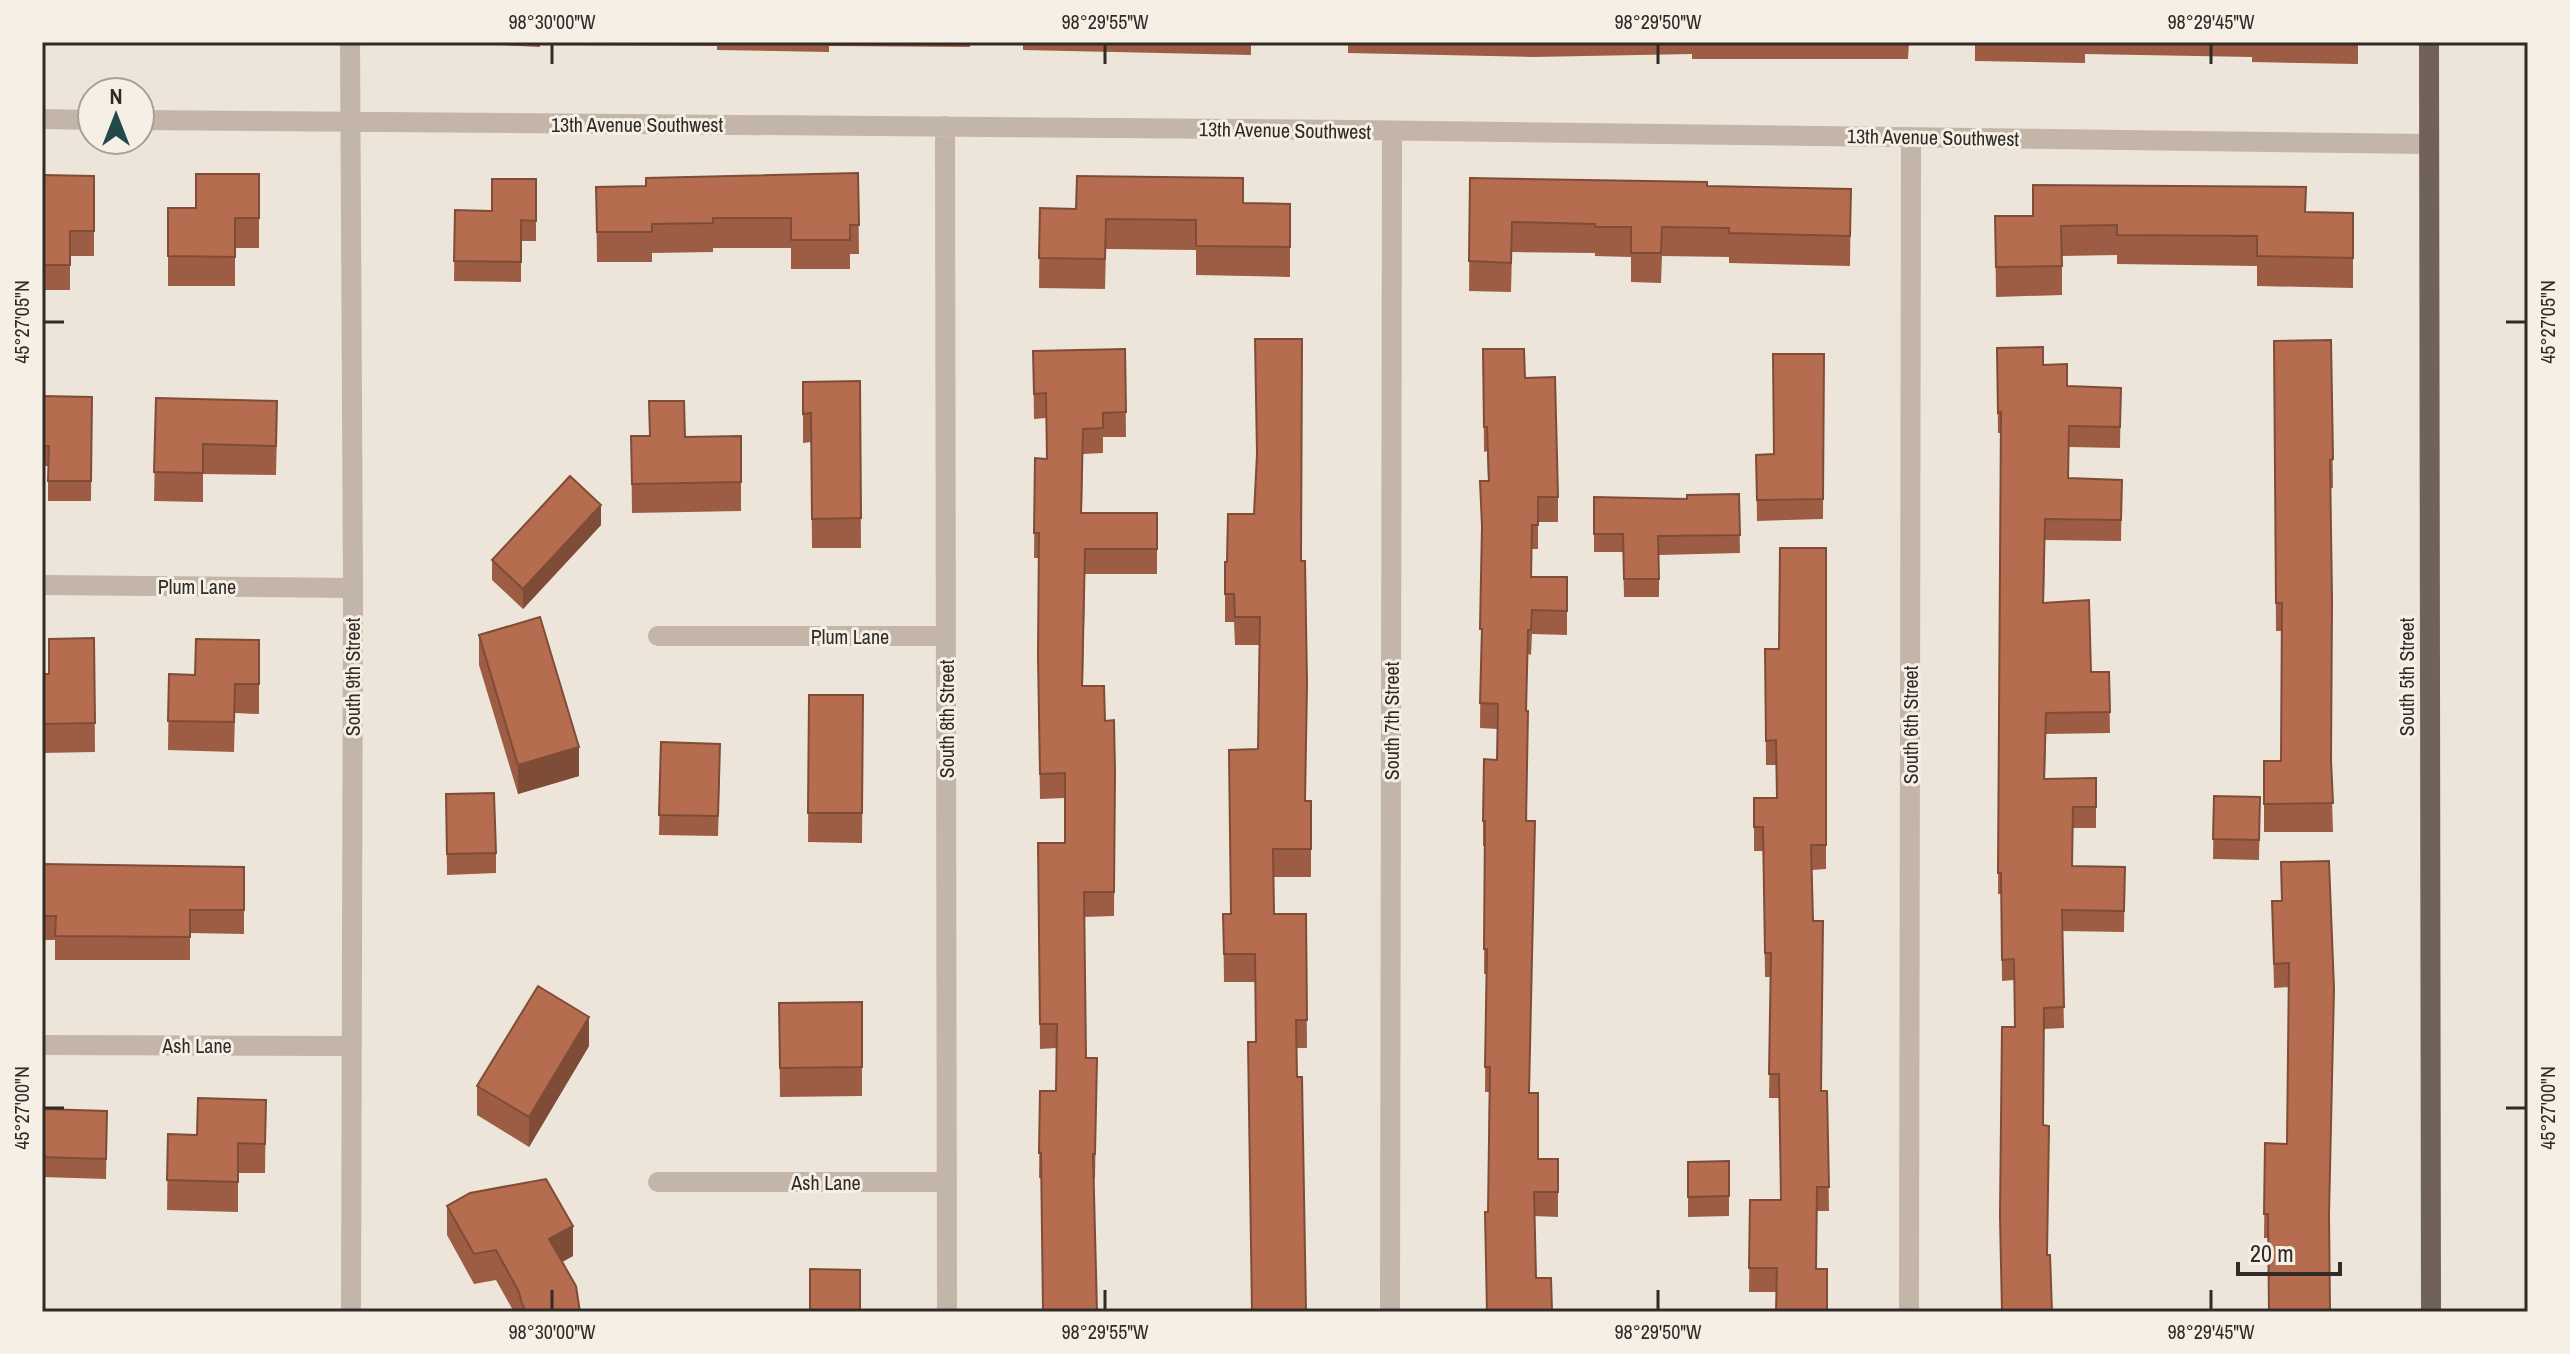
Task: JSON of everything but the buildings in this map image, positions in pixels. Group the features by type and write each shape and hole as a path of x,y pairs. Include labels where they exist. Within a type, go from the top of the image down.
{"main road":[{"name":"South 5th Street","path":"2429,42 2431,1312"}],"street":[{"name":"South 9th Street","path":"350,42 353,588 351,1312"},
{"path":"42,119 76,120"},
{"name":"13th Avenue Southwest","path":"156,120 945,126 2429,144"},
{"name":"South 8th Street","path":"945,126 947,1312"},
{"name":"South 7th Street","path":"1390,1312 1392,131"},
{"name":"South 6th Street","path":"1909,1312 1911,137"},
{"name":"Plum Lane","path":"42,585 353,588"},
{"name":"Plum Lane","path":"658,636 946,636"},
{"name":"Ash Lane","path":"42,1045 351,1046"},
{"name":"Ash Lane","path":"658,1182 945,1182"}]}
